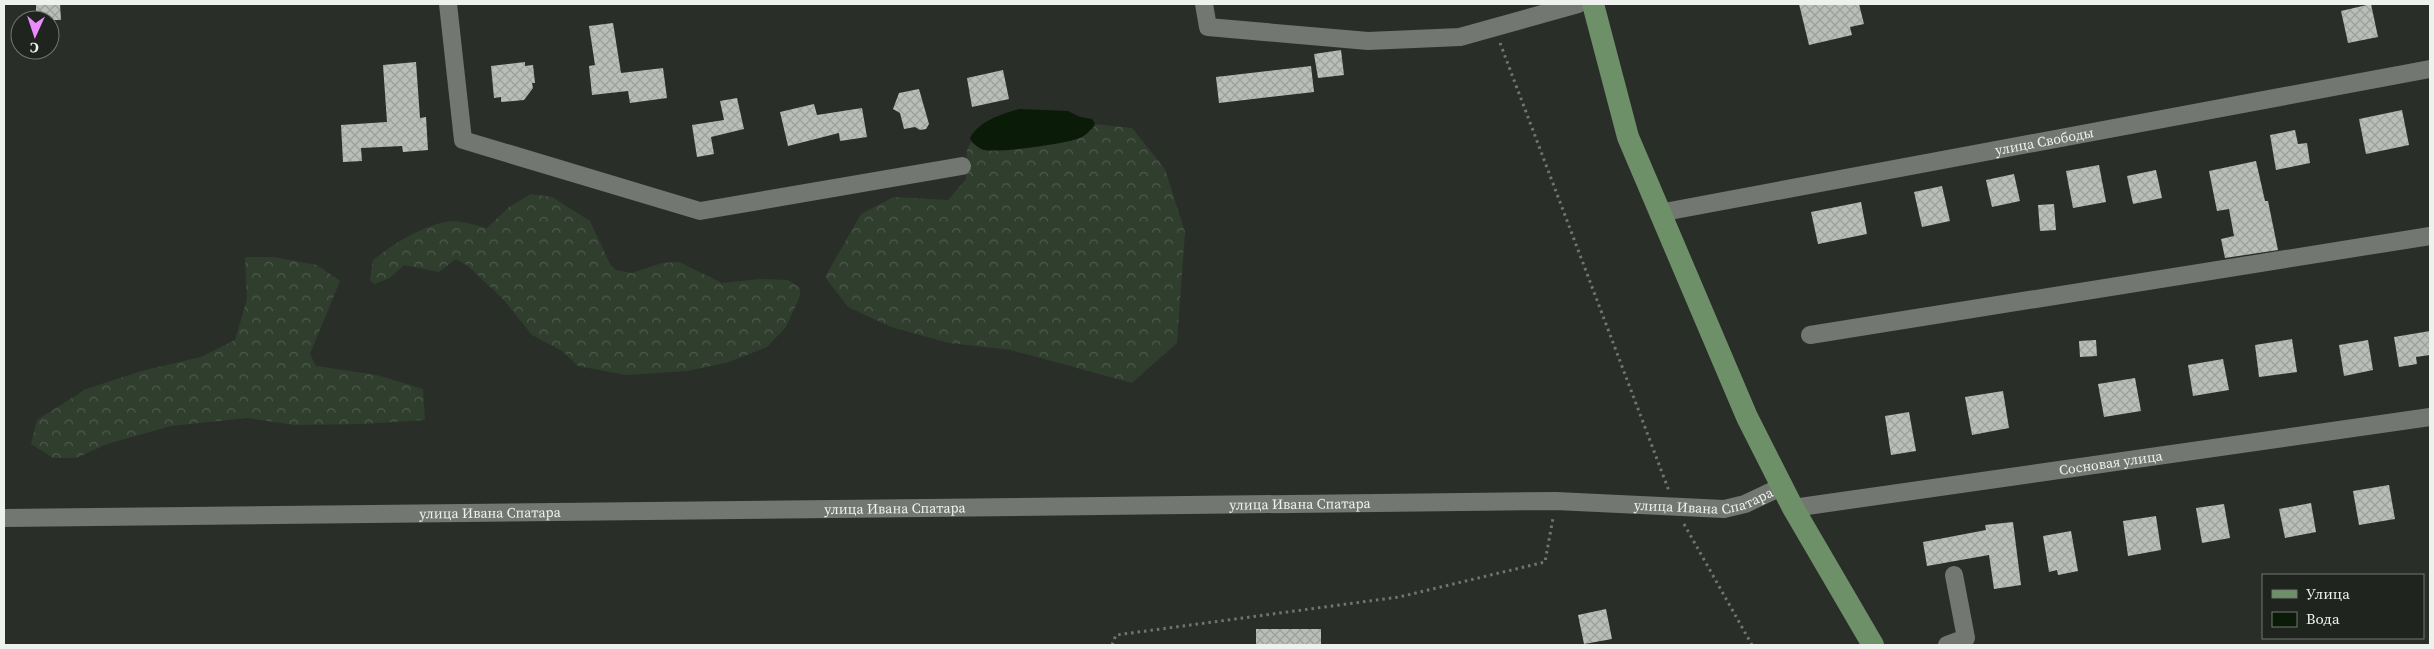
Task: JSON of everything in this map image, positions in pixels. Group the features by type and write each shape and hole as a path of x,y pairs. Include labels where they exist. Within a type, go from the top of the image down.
{"main road":[{"path":"1593,4 1628,137 1747,417 1781,488 1873,645"}],"street":[{"path":"448,4 463,140 700,211 962,166"},
{"path":"1204,4 1208,27 1368,42 1460,36 1578,4"},
{"name":"улица Свободы","path":"1660,213 2430,69"},
{"path":"1810,335 2430,236"},
{"name":"Сосновая улица","path":"1793,508 2430,417"},
{"name":"улица Ивана Спатара","path":"4,518 1556,501 1724,508 1745,504 1781,488"},
{"path":"1947,645 1966,638 1954,575"}],"path":[{"path":"1494,27 1675,507 1752,645"},
{"path":"1112,645 1116,635 1399,597 1545,562 1556,501"}],"green space":[{"path":"1095,124 1132,128 1165,169 1185,232 1177,343 1132,383 1011,350 949,343 891,327 848,307 825,277 861,214 894,197 948,200 966,179 967,150 971,142 983,150 1093,129"},
{"path":"531,194 552,197 590,221 610,264 616,270 632,273 662,263 679,262 722,283 760,279 788,280 800,288 800,296 786,327 767,347 726,363 687,371 626,375 578,366 562,351 532,335 503,299 468,266 456,259 439,272 404,265 390,278 374,284 370,280 373,260 407,237 436,224 450,221 487,228 509,207"},
{"path":"245,257 273,257 317,265 340,281 310,354 316,366 377,375 423,389 425,420 363,424 295,425 247,418 171,426 107,444 76,458 53,458 31,444 37,420 86,389 145,370 201,357 235,340 247,299"}],"water":[{"path":"1019,109 1068,111 1080,117 1092,119 1095,124 1088,133 1077,139 1031,148 992,151 978,147 971,140 970,138 974,132 985,123 998,116"}],"building":[{"path":"36,4 60,4 61,20 60,10 36,10"},
{"path":"1799,4 1859,4 1864,24 1850,27 1852,35 1809,45"},
{"path":"2371,4 2378,37 2348,43 2341,11"},
{"path":"613,23 621,73 663,68 667,98 630,103 628,91 592,95 589,66 595,65 589,26"},
{"path":"1341,50 1344,75 1318,78 1314,54"},
{"path":"416,62 420,118 426,117 428,150 403,152 402,146 361,148 362,161 343,162 341,125 387,122 383,65"},
{"path":"525,62 525,66 533,65 535,83 532,83 533,88 524,100 501,102 501,97 494,98 491,66"},
{"path":"1311,66 1314,92 1219,103 1216,77"},
{"path":"1003,70 1009,99 972,107 967,78"},
{"path":"919,89 929,124 926,129 920,130 915,127 904,129 900,113 893,109 899,93"},
{"path":"737,98 744,129 711,137 714,154 697,157 692,125 724,120 720,101"},
{"path":"814,104 817,115 862,108 867,137 840,141 839,133 788,146 780,112"},
{"path":"2402,110 2409,145 2366,154 2359,119"},
{"path":"2295,130 2298,144 2307,143 2310,163 2276,170 2270,135"},
{"path":"2256,161 2265,201 2268,201 2278,250 2225,258 2221,239 2234,236 2229,209 2217,211 2209,171"},
{"path":"2099,165 2106,202 2073,208 2066,171"},
{"path":"2156,170 2162,198 2133,204 2127,176"},
{"path":"2014,174 2020,201 1992,207 1986,180"},
{"path":"1942,186 1950,221 1922,227 1914,192"},
{"path":"1861,202 1867,234 1818,244 1811,212"},
{"path":"2054,204 2056,230 2040,231 2038,205"},
{"path":"2430,331 2430,355 2416,357 2417,364 2399,367 2394,337"},
{"path":"2292,339 2297,372 2259,377 2255,345"},
{"path":"2096,340 2097,356 2080,357 2079,341"},
{"path":"2368,340 2373,370 2344,376 2339,345"},
{"path":"2223,359 2229,390 2193,396 2188,365"},
{"path":"2135,378 2141,411 2104,417 2098,384"},
{"path":"2003,391 2009,428 1972,435 1965,397"},
{"path":"1909,412 1916,451 1891,455 1885,416"},
{"path":"2389,485 2395,519 2359,525 2353,491"},
{"path":"2311,503 2316,532 2285,538 2279,509"},
{"path":"2224,504 2230,538 2202,543 2196,508"},
{"path":"2156,516 2161,550 2128,556 2123,521"},
{"path":"2013,522 2021,585 1994,589 1989,555 1927,566 1923,542 1986,530 1985,525"},
{"path":"2071,531 2078,571 2058,575 2057,570 2049,572 2043,536"},
{"path":"1606,609 1612,639 1584,644 1578,615"},
{"path":"1256,629 1321,629 1321,645 1256,645"}]}
